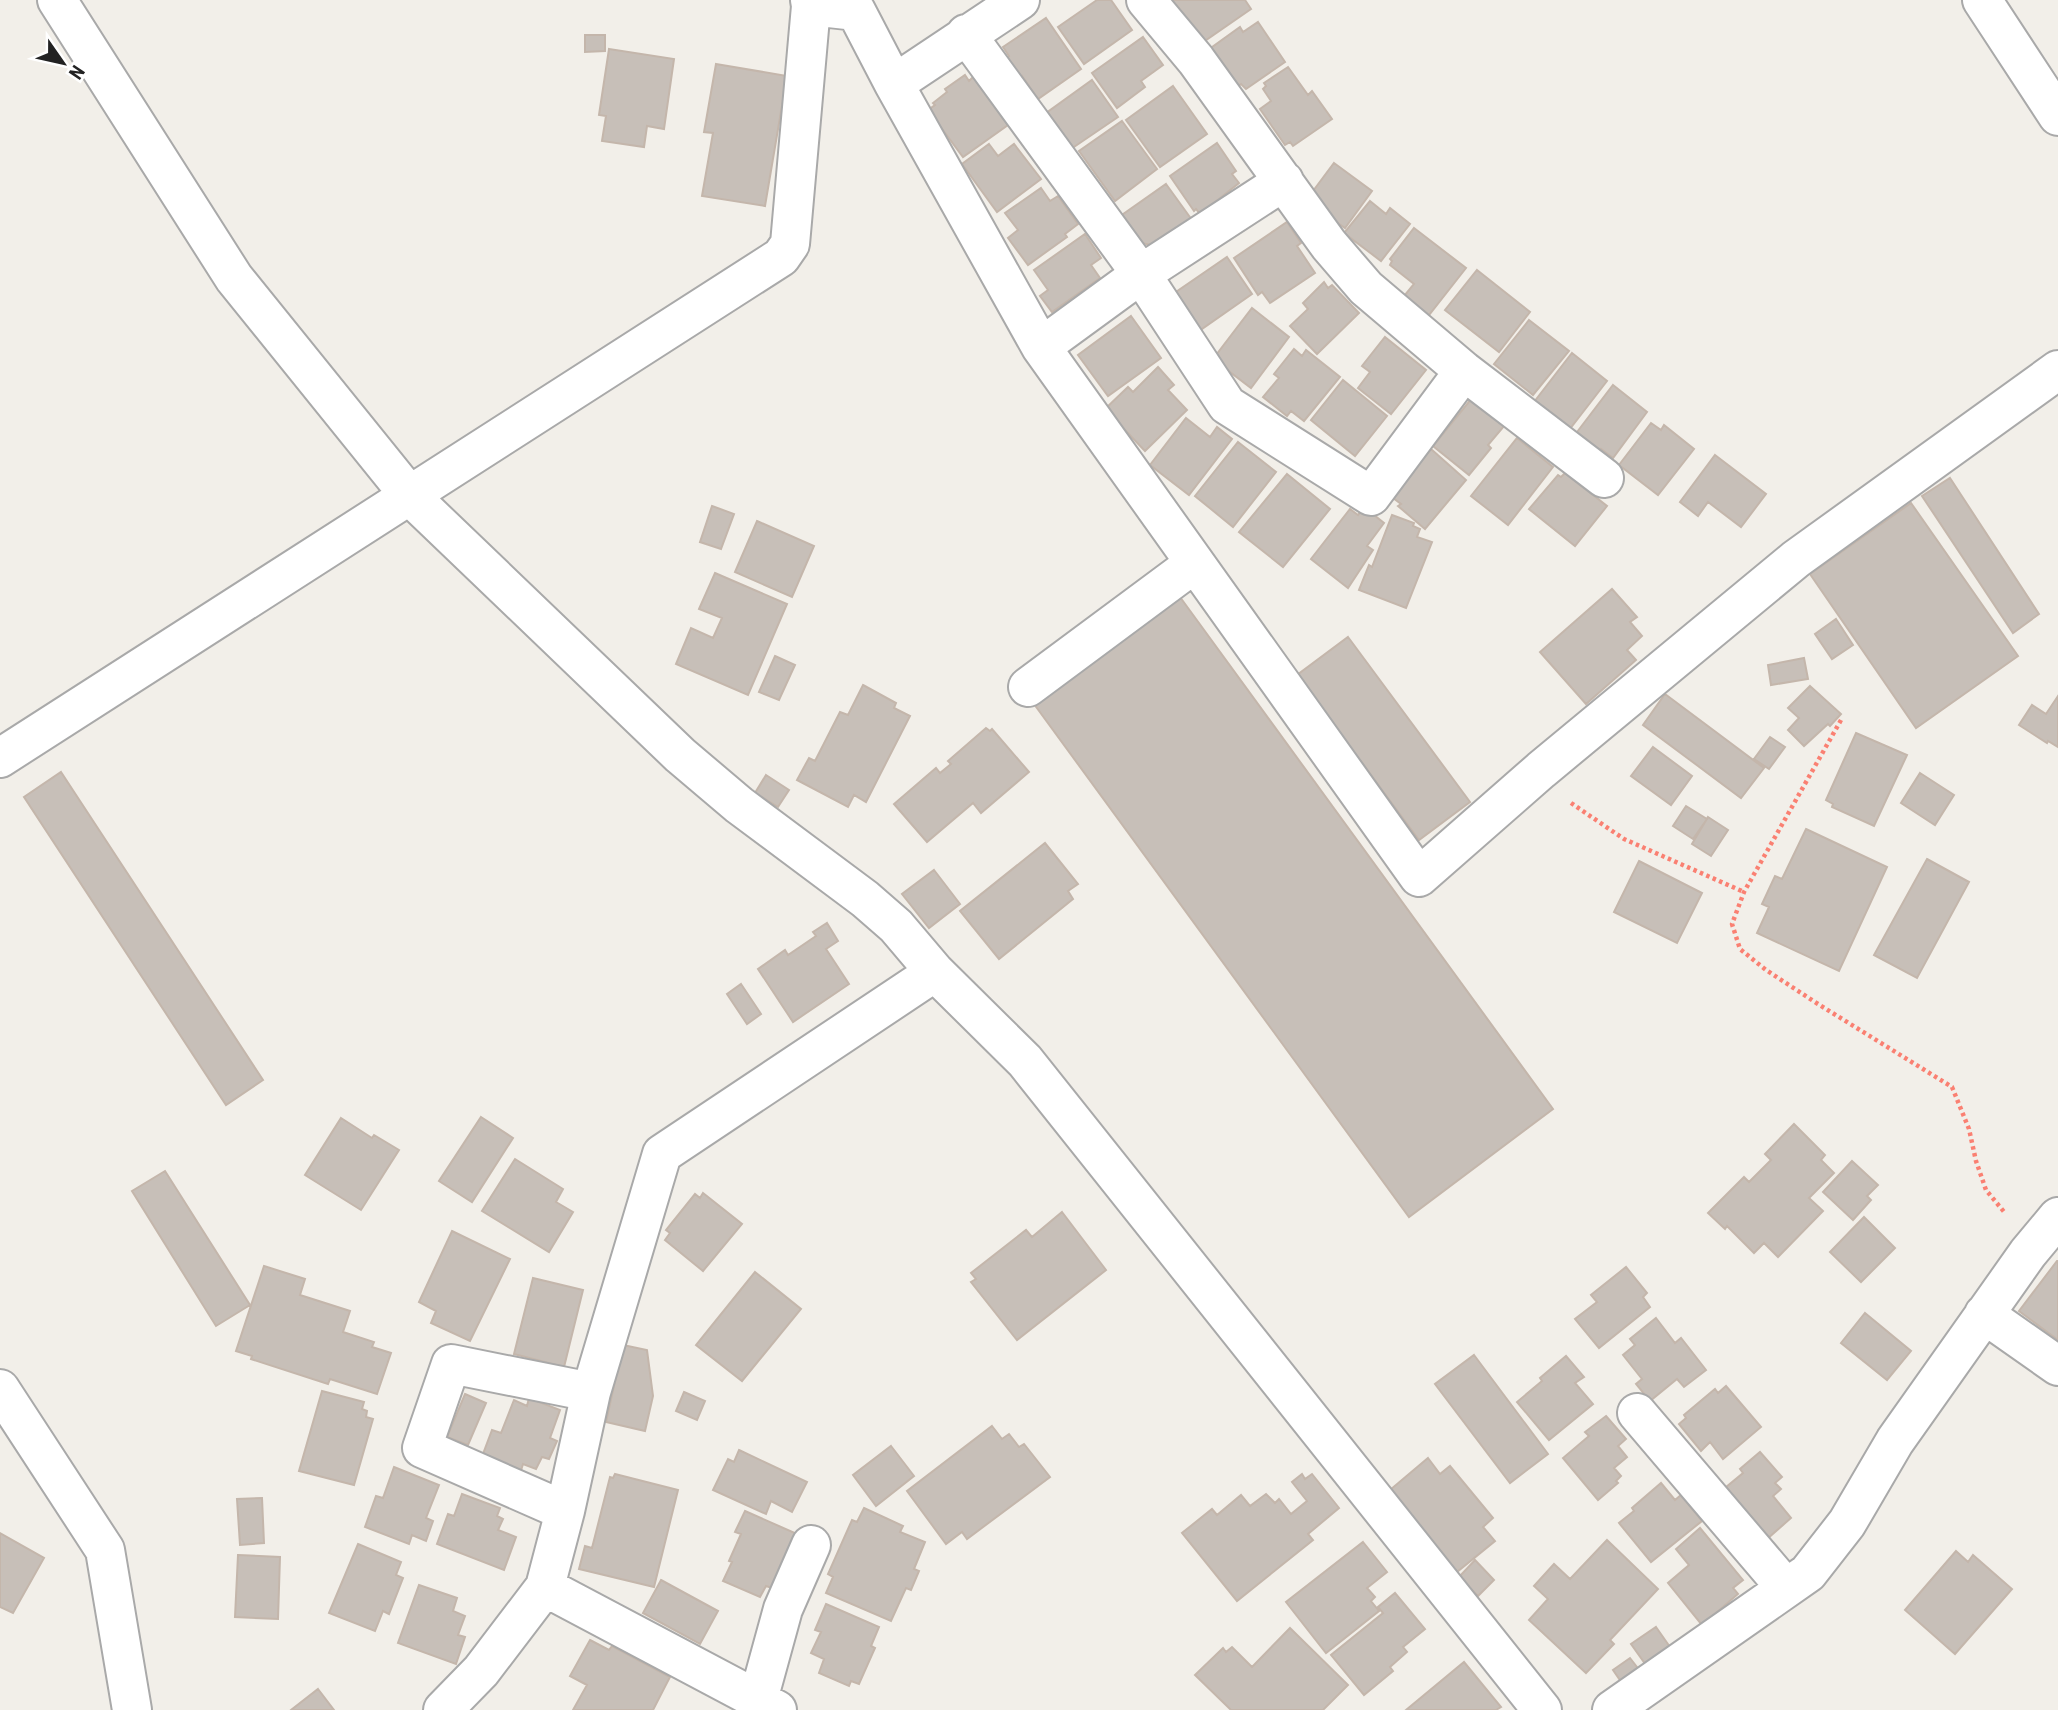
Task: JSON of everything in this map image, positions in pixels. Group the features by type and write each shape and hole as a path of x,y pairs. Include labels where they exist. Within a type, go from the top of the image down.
{"street":[{"path":"57,0 234,278 410,496 680,755 738,805 896,926 935,972 1025,1061 1542,1710"},
{"path":"894,84 1020,0"},
{"path":"1146,0 1196,60 1329,245 1366,288 1464,371 1604,478"},
{"path":"1982,0 2058,116"},
{"path":"0,758 781,257 790,244 810,3 856,11 1041,347 1419,877 1541,770 1796,559 2058,370"},
{"path":"966,34 1142,274 1227,405 1371,496 1464,371"},
{"path":"1041,347 1142,274 1284,181"},
{"path":"1027,687 1195,563"},
{"path":"443,1710 481,1671 545,1587 591,1392 662,1154 935,972"},
{"path":"1612,1710 1808,1573 1847,1523 1895,1441 1984,1314 2028,1252 2058,1217"},
{"path":"1984,1314 2058,1366"},
{"path":"565,1511 422,1448 451,1364 591,1392"},
{"path":"0,1389 105,1550 132,1710"},
{"path":"1637,1413 1786,1588"},
{"path":"545,1587 767,1705 783,1609 811,1545"}],"path":[{"path":"1841,720 1744,892 1732,924 1740,949 1766,970 1818,1004 1952,1087 1969,1129 1986,1190 2004,1212 2028,1252"},
{"path":"1541,770 1574,807 1624,839 1744,892"}],"building":[{"path":"1097,0 1111,0 1132,30 1084,64 1058,27"},
{"path":"1165,0 1245,0 1251,9 1196,47"},
{"path":"1046,18 1081,69 1038,99 1022,76 1018,79 1005,60 1009,56 1003,47"},
{"path":"1258,22 1285,62 1246,89 1241,84 1235,89 1208,50 1240,27 1243,32"},
{"path":"585,35 605,35 605,51 585,52"},
{"path":"1143,37 1163,65 1141,81 1145,87 1117,108 1092,73"},
{"path":"609,49 674,59 664,129 647,126 644,147 602,141 606,116 599,115"},
{"path":"716,64 787,76 765,206 702,196 713,133 704,132"},
{"path":"1288,67 1308,95 1312,91 1332,119 1293,146 1290,142 1285,145 1260,109 1271,101 1263,89 1266,86 1264,83"},
{"path":"965,75 969,81 973,77 1008,125 963,157 928,110 947,92 945,89"},
{"path":"1092,80 1118,117 1071,149 1042,116"},
{"path":"1173,86 1207,134 1160,167 1126,120"},
{"path":"1122,121 1157,169 1115,201 1079,151"},
{"path":"1217,143 1236,171 1232,174 1239,183 1200,214 1196,209 1194,211 1170,176"},
{"path":"989,144 998,156 1014,144 1041,179 997,212 962,164"},
{"path":"1334,163 1372,191 1345,228 1316,208 1310,195"},
{"path":"1166,184 1192,220 1156,246 1137,242 1119,217"},
{"path":"1041,188 1050,201 1058,196 1078,224 1065,234 1067,237 1028,265 1008,238 1018,230 1005,213"},
{"path":"1370,201 1386,214 1390,208 1410,224 1381,261 1344,233"},
{"path":"1287,222 1301,243 1297,246 1315,273 1270,303 1262,292 1258,295 1234,258"},
{"path":"1414,228 1466,268 1429,315 1404,296 1414,284 1390,265 1390,259"},
{"path":"1085,234 1101,258 1091,265 1100,278 1052,312 1040,296 1048,290 1034,270"},
{"path":"1227,257 1252,294 1199,331 1173,294"},
{"path":"1477,270 1530,312 1499,352 1445,310"},
{"path":"1324,282 1328,288 1332,285 1359,313 1317,354 1290,326 1308,309 1303,303"},
{"path":"1252,308 1289,337 1251,388 1213,359"},
{"path":"1131,316 1161,358 1108,396 1078,355"},
{"path":"1529,320 1569,351 1533,395 1494,364"},
{"path":"1385,337 1426,370 1391,414 1358,388 1370,372 1362,366"},
{"path":"1294,349 1302,356 1306,350 1340,377 1304,421 1291,411 1287,416 1263,397 1279,378 1274,374"},
{"path":"1572,353 1607,381 1569,430 1534,402"},
{"path":"1158,367 1174,385 1168,390 1187,410 1145,451 1105,409 1128,387 1133,392"},
{"path":"1343,380 1387,416 1355,456 1311,420"},
{"path":"1613,385 1647,412 1613,458 1601,449 1597,455 1574,436"},
{"path":"1472,398 1505,425 1488,445 1491,448 1469,475 1433,446"},
{"path":"1186,418 1210,437 1217,427 1232,439 1189,495 1150,465"},
{"path":"1651,423 1661,430 1664,425 1694,449 1658,495 1619,465"},
{"path":"1517,438 1553,467 1508,525 1471,496"},
{"path":"1238,442 1276,472 1233,527 1195,496"},
{"path":"1431,449 1466,480 1425,529 1398,506 1401,504 1393,498 1414,456 1423,458"},
{"path":"1715,455 1766,494 1741,527 1708,502 1698,516 1680,502"},
{"path":"1565,473 1607,506 1575,546 1529,509 1558,475 1561,477"},
{"path":"1287,474 1330,509 1283,567 1239,532"},
{"path":"1950,478 2039,614 2013,633 1922,496"},
{"path":"1911,503 2018,656 1916,728 1810,574"},
{"path":"712,506 734,514 721,549 700,542"},
{"path":"1364,507 1384,523 1367,546 1373,550 1348,588 1311,559 1350,509 1358,515"},
{"path":"1392,515 1414,523 1413,526 1420,529 1417,537 1432,542 1406,608 1359,590 1369,565 1372,567"},
{"path":"757,521 814,546 792,597 735,572"},
{"path":"715,573 787,604 748,695 676,664 691,628 713,638 722,618 699,609"},
{"path":"1612,589 1637,617 1630,622 1642,636 1627,650 1636,660 1586,704 1540,652"},
{"path":"1180,597 1553,1109 1409,1217 1034,704"},
{"path":"1836,619 1853,645 1832,659 1815,634"},
{"path":"1348,637 1470,802 1419,840 1297,675"},
{"path":"775,656 795,665 779,700 759,692"},
{"path":"1804,658 1808,679 1771,685 1768,665"},
{"path":"863,685 896,703 894,708 910,716 866,802 854,795 848,807 797,780 809,758 815,761 840,712 848,715"},
{"path":"1810,686 1841,714 1804,746 1788,730 1799,718 1788,708"},
{"path":"1665,694 1764,768 1741,798 1643,725"},
{"path":"2058,696 2058,747 2019,725 2032,705 2046,714"},
{"path":"986,728 990,731 992,729 1029,772 981,813 973,803 927,842 894,804 936,768 940,773 951,764 948,761"},
{"path":"1856,733 1907,755 1874,826 1832,807 1833,804 1826,800"},
{"path":"1770,737 1785,747 1769,769 1754,759"},
{"path":"1653,747 1692,776 1671,805 1631,776"},
{"path":"61,772 263,1080 226,1105 24,797"},
{"path":"1920,773 1954,795 1935,825 1901,803"},
{"path":"766,775 789,790 778,807 755,793"},
{"path":"1686,806 1707,819 1693,839 1673,826"},
{"path":"1708,817 1728,830 1711,856 1692,844"},
{"path":"1806,829 1887,867 1839,971 1757,933 1769,907 1762,904 1775,876 1782,879"},
{"path":"1045,843 1078,884 1068,891 1073,899 999,959 960,911"},
{"path":"1927,859 1969,882 1917,978 1874,955"},
{"path":"1639,861 1702,893 1677,943 1614,912"},
{"path":"934,870 960,904 929,928 902,894"},
{"path":"827,923 838,941 826,949 849,984 793,1022 758,969 785,950 788,955 816,936 813,932"},
{"path":"741,984 761,1014 747,1024 727,994"},
{"path":"481,1117 513,1138 472,1202 439,1181"},
{"path":"341,1118 372,1138 374,1135 399,1150 361,1210 305,1175"},
{"path":"1794,1124 1825,1155 1821,1160 1834,1173 1809,1198 1823,1211 1778,1257 1764,1243 1754,1253 1727,1226 1725,1229 1708,1213 1744,1177 1749,1182 1771,1160 1765,1154"},
{"path":"515,1159 563,1189 556,1202 573,1212 549,1252 482,1211"},
{"path":"1852,1161 1878,1185 1867,1196 1871,1200 1853,1220 1823,1192"},
{"path":"165,1171 250,1305 216,1326 132,1191"},
{"path":"703,1193 742,1224 703,1271 665,1240 670,1233 666,1230 695,1194 700,1198"},
{"path":"1062,1212 1106,1270 1017,1340 971,1282 976,1279 971,1273 1026,1230 1032,1237"},
{"path":"1864,1217 1895,1248 1861,1282 1830,1252"},
{"path":"452,1231 510,1259 470,1341 431,1323 436,1311 419,1302"},
{"path":"2058,1261 2058,1340 2019,1311"},
{"path":"264,1266 305,1279 300,1295 350,1311 343,1332 374,1342 372,1347 391,1353 377,1394 330,1379 328,1384 251,1359 252,1356 236,1351"},
{"path":"1626,1267 1647,1293 1643,1297 1650,1307 1599,1348 1575,1319 1597,1302 1591,1295"},
{"path":"755,1272 801,1309 742,1381 696,1345"},
{"path":"533,1278 583,1290 564,1367 514,1354"},
{"path":"1865,1313 1911,1351 1887,1380 1841,1343"},
{"path":"1656,1318 1675,1343 1681,1338 1706,1370 1684,1387 1677,1379 1650,1401 1636,1384 1642,1379 1623,1355 1635,1345 1630,1339"},
{"path":"623,1345 647,1350 653,1396 645,1431 606,1422"},
{"path":"1474,1355 1548,1454 1510,1483 1435,1384"},
{"path":"1566,1356 1584,1377 1575,1383 1593,1404 1549,1440 1517,1402"},
{"path":"1726,1386 1761,1427 1723,1459 1710,1442 1701,1451 1679,1424 1686,1418 1684,1415 1715,1389 1718,1393"},
{"path":"322,1391 364,1402 362,1409 367,1411 366,1417 373,1419 354,1485 299,1471"},
{"path":"684,1392 705,1401 697,1420 676,1411"},
{"path":"465,1394 486,1403 468,1445 447,1437"},
{"path":"529,1398 560,1410 550,1438 557,1441 549,1459 542,1457 536,1469 523,1464 519,1477 480,1462 492,1430 501,1433 514,1400 527,1406"},
{"path":"1606,1416 1626,1439 1618,1446 1627,1457 1614,1468 1621,1476 1616,1481 1618,1483 1598,1500 1563,1458 1589,1436 1585,1432"},
{"path":"992,1426 1002,1439 1009,1434 1019,1447 1024,1444 1050,1477 967,1539 962,1532 946,1544 907,1491"},
{"path":"891,1446 914,1476 876,1506 853,1475"},
{"path":"739,1450 807,1482 792,1512 771,1501 766,1514 713,1490 728,1459 734,1462"},
{"path":"1760,1452 1782,1477 1775,1483 1781,1489 1773,1496 1791,1518 1767,1539 1725,1488 1743,1473 1740,1469"},
{"path":"1428,1458 1440,1474 1450,1466 1493,1518 1483,1527 1495,1541 1452,1576 1384,1495"},
{"path":"394,1467 439,1485 426,1518 433,1521 426,1541 412,1535 409,1544 365,1527 376,1496 383,1498"},
{"path":"615,1474 678,1490 654,1587 579,1569 585,1546 592,1548 610,1477 613,1478"},
{"path":"1302,1474 1305,1479 1312,1474 1339,1508 1308,1534 1313,1540 1237,1601 1182,1533 1212,1509 1217,1515 1241,1495 1250,1506 1266,1494 1275,1503 1279,1499 1291,1514 1307,1501 1292,1482"},
{"path":"1661,1483 1675,1500 1681,1495 1702,1521 1651,1562 1619,1523"},
{"path":"462,1494 500,1508 497,1516 503,1519 498,1530 516,1537 504,1570 437,1544 448,1514 454,1516"},
{"path":"262,1498 264,1543 240,1545 237,1499"},
{"path":"864,1508 903,1526 900,1532 925,1542 914,1569 919,1571 911,1590 906,1588 891,1621 826,1593 833,1577 828,1574 852,1520 857,1522"},
{"path":"745,1511 797,1534 772,1588 766,1586 760,1597 723,1581 741,1534 735,1532"},
{"path":"1700,1528 1743,1580 1733,1588 1738,1594 1702,1625 1668,1583 1689,1565 1676,1549"},
{"path":"0,1533 44,1558 13,1613 0,1607"},
{"path":"1607,1540 1658,1589 1610,1640 1614,1644 1586,1673 1529,1620 1548,1599 1534,1586 1554,1564 1570,1579"},
{"path":"1363,1542 1387,1572 1367,1588 1375,1597 1371,1601 1379,1611 1326,1653 1286,1602"},
{"path":"358,1544 401,1562 396,1575 403,1578 389,1614 383,1611 375,1631 329,1613"},
{"path":"1956,1551 1968,1562 1973,1555 2012,1589 1955,1654 1905,1610"},
{"path":"238,1555 280,1557 278,1619 235,1617"},
{"path":"1475,1560 1494,1580 1478,1596 1459,1577"},
{"path":"661,1580 718,1611 700,1644 643,1613"},
{"path":"419,1585 457,1598 453,1611 465,1616 458,1635 465,1637 456,1664 398,1643"},
{"path":"1395,1593 1425,1629 1403,1647 1407,1652 1390,1667 1393,1671 1364,1695 1331,1655 1383,1613 1378,1607"},
{"path":"826,1604 879,1627 871,1646 875,1648 859,1684 851,1681 849,1686 819,1673 824,1659 811,1653 821,1632 815,1630"},
{"path":"1656,1627 1670,1647 1646,1665 1631,1644"},
{"path":"1290,1628 1348,1685 1323,1710 1231,1710 1195,1675 1223,1648 1226,1652 1232,1647 1252,1667"},
{"path":"590,1640 609,1650 612,1646 670,1677 653,1710 573,1710 587,1685 570,1676"},
{"path":"1630,1658 1640,1671 1622,1683 1613,1670"},
{"path":"1464,1662 1501,1707 1496,1710 1406,1710"},
{"path":"318,1689 334,1710 291,1710"}]}
